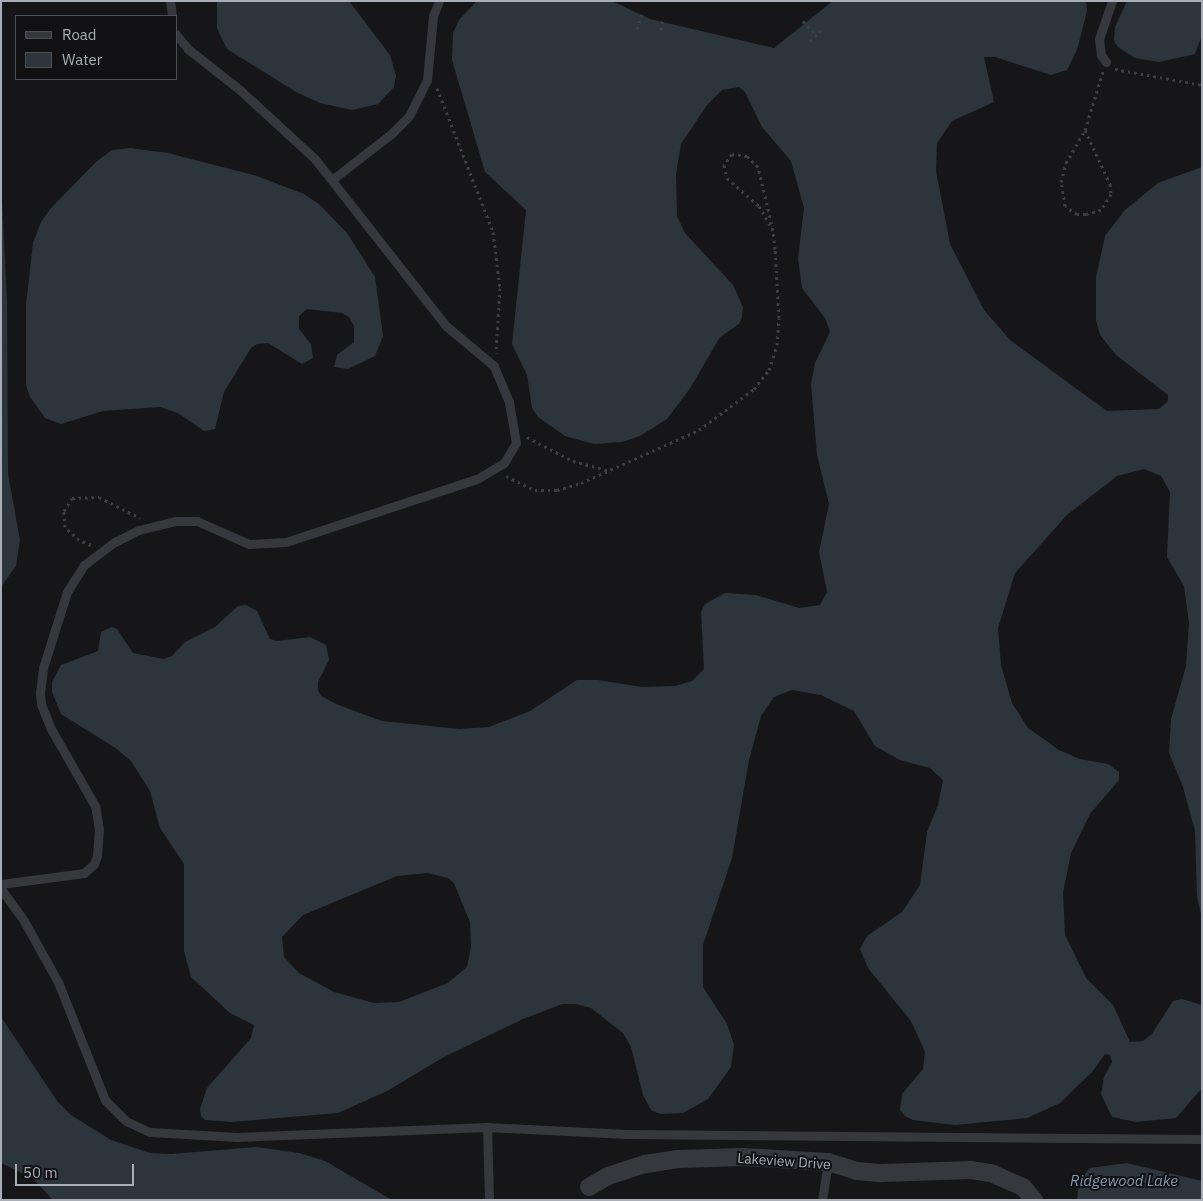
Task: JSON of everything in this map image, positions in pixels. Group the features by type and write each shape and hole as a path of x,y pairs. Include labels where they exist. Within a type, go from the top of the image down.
{"street":[{"name":"Lakeview Drive","path":"589,1187 626,1170 678,1159 744,1157 828,1162 857,1171 882,1173 971,1170 991,1173 1023,1187 1034,1200"}],"lane":[{"path":"170,1 172,15"},
{"path":"333,179 391,134 409,116 425,87 429,68 432,22 439,1"},
{"path":"1106,62 1101,55 1099,39 1112,1"},
{"path":"1,884 84,873 94,864 97,856 100,830 95,806 45,716 40,693 46,661 71,584 84,565 103,550 157,524 197,521 249,544 286,542 489,473 512,454 516,430 505,390 494,366 446,326 333,179 273,119 188,49 178,36"},
{"path":"1,889 29,929 58,982 106,1100 126,1121 138,1128 169,1134 238,1137 487,1127 627,1134 1202,1139"},
{"path":"487,1127 489,1200"},
{"path":"822,1200 828,1162"}],"path":[{"path":"637,29 643,11"},
{"path":"661,30 663,17"},
{"path":"803,21 816,35"},
{"path":"810,40 821,30"},
{"path":"1085,130 1110,184 1111,194 1102,210 1086,214 1070,210 1062,200 1061,192 1066,163 1085,130 1106,62 1125,73 1202,85"},
{"path":"429,68 493,232 500,288 494,366"},
{"path":"489,473 544,491 581,483 613,471 675,442 715,420 754,389 769,370 777,346 779,318 773,230 754,161 747,156 732,154 724,164 727,178 759,206 773,230"},
{"path":"516,430 573,461 613,471"},
{"path":"103,550 79,540 65,527 64,510 72,498 80,495 99,497 157,524"}],"water":[{"path":"217,1 349,1 390,55 396,76 394,87 378,104 352,110 320,103 296,92 227,49 217,28"},
{"path":"477,1 612,1 650,19 774,48 833,1 1086,1 1087,11 1077,50 1067,70 1051,75 995,57 984,57 994,102 952,121 937,143 936,171 950,244 984,310 1010,340 1107,411 1159,409 1168,401 1168,395 1116,355 1100,335 1096,320 1096,277 1105,236 1125,210 1158,183 1202,167 1202,919 1197,896 1195,831 1183,787 1169,753 1171,719 1186,666 1189,623 1184,586 1167,557 1170,492 1161,476 1144,469 1117,476 1067,515 1015,573 998,628 1001,665 1012,703 1028,728 1059,750 1080,759 1108,764 1119,772 1119,780 1090,814 1071,853 1063,893 1065,935 1086,978 1113,1005 1130,1042 1143,1041 1152,1034 1173,1001 1182,999 1202,1005 1202,1088 1176,1118 1136,1122 1112,1117 1101,1094 1104,1077 1112,1062 1110,1055 1105,1054 1092,1072 1060,1103 1027,1118 955,1125 913,1120 905,1116 900,1110 902,1094 923,1069 925,1052 911,1021 868,968 860,949 867,936 902,912 920,885 927,832 938,805 943,780 930,768 900,760 875,746 854,711 821,695 792,690 774,697 761,716 749,760 732,858 703,945 703,987 727,1024 734,1045 731,1067 708,1099 683,1113 660,1114 651,1110 643,1095 631,1047 623,1033 591,1008 576,1004 562,1004 523,1019 444,1057 387,1091 338,1113 231,1122 205,1120 201,1116 200,1109 207,1088 251,1038 254,1025 230,1013 191,977 184,951 184,864 160,828 150,791 131,761 117,749 61,714 52,692 52,682 61,665 98,651 101,632 112,627 117,629 133,653 164,659 172,656 185,642 215,627 238,606 246,605 257,611 270,639 277,641 310,637 326,645 329,660 318,682 318,690 321,696 336,704 382,721 460,729 489,727 530,711 577,680 598,680 642,687 675,686 692,681 704,669 701,612 705,604 725,593 756,595 799,608 820,605 827,592 819,552 829,504 817,455 811,384 815,363 830,332 825,318 802,288 798,259 804,208 791,161 762,127 745,92 739,87 722,90 707,105 681,144 676,174 677,216 685,233 733,285 743,307 739,324 720,337 691,387 667,419 640,436 622,442 594,444 565,436 538,417 532,408 527,375 512,344 526,210 485,172 452,60 453,33 459,20","holes":["428,873 448,878 454,883 470,922 471,947 467,967 448,983 399,1002 374,1003 334,992 299,973 284,957 282,937 303,915 397,876"]},
{"path":"1127,1 1202,1 1202,35 1195,54 1159,62 1135,58 1118,47 1114,41 1115,27"},
{"path":"130,148 168,153 257,176 304,194 319,204 347,233 375,277 383,336 375,356 348,369 334,367 337,355 354,342 354,326 349,317 342,313 307,309 299,316 299,329 311,344 313,358 302,364 268,343 257,344 251,348 224,392 215,429 204,431 178,413 160,407 103,411 61,424 45,418 30,397 26,385 26,305 33,243 41,222 51,208 97,161 112,150"},
{"path":"1,179 7,301 8,474 20,540 16,566 1,587"},
{"path":"1,1017 57,1101 71,1115 111,1140 150,1153 171,1154 256,1147 299,1153 325,1161 392,1200 53,1200 32,1178 1,1163"},
{"name":"Ridgewood Lake","path":"1127,1163 1202,1181 1202,1200 1077,1200 1079,1181 1090,1168"}]}
